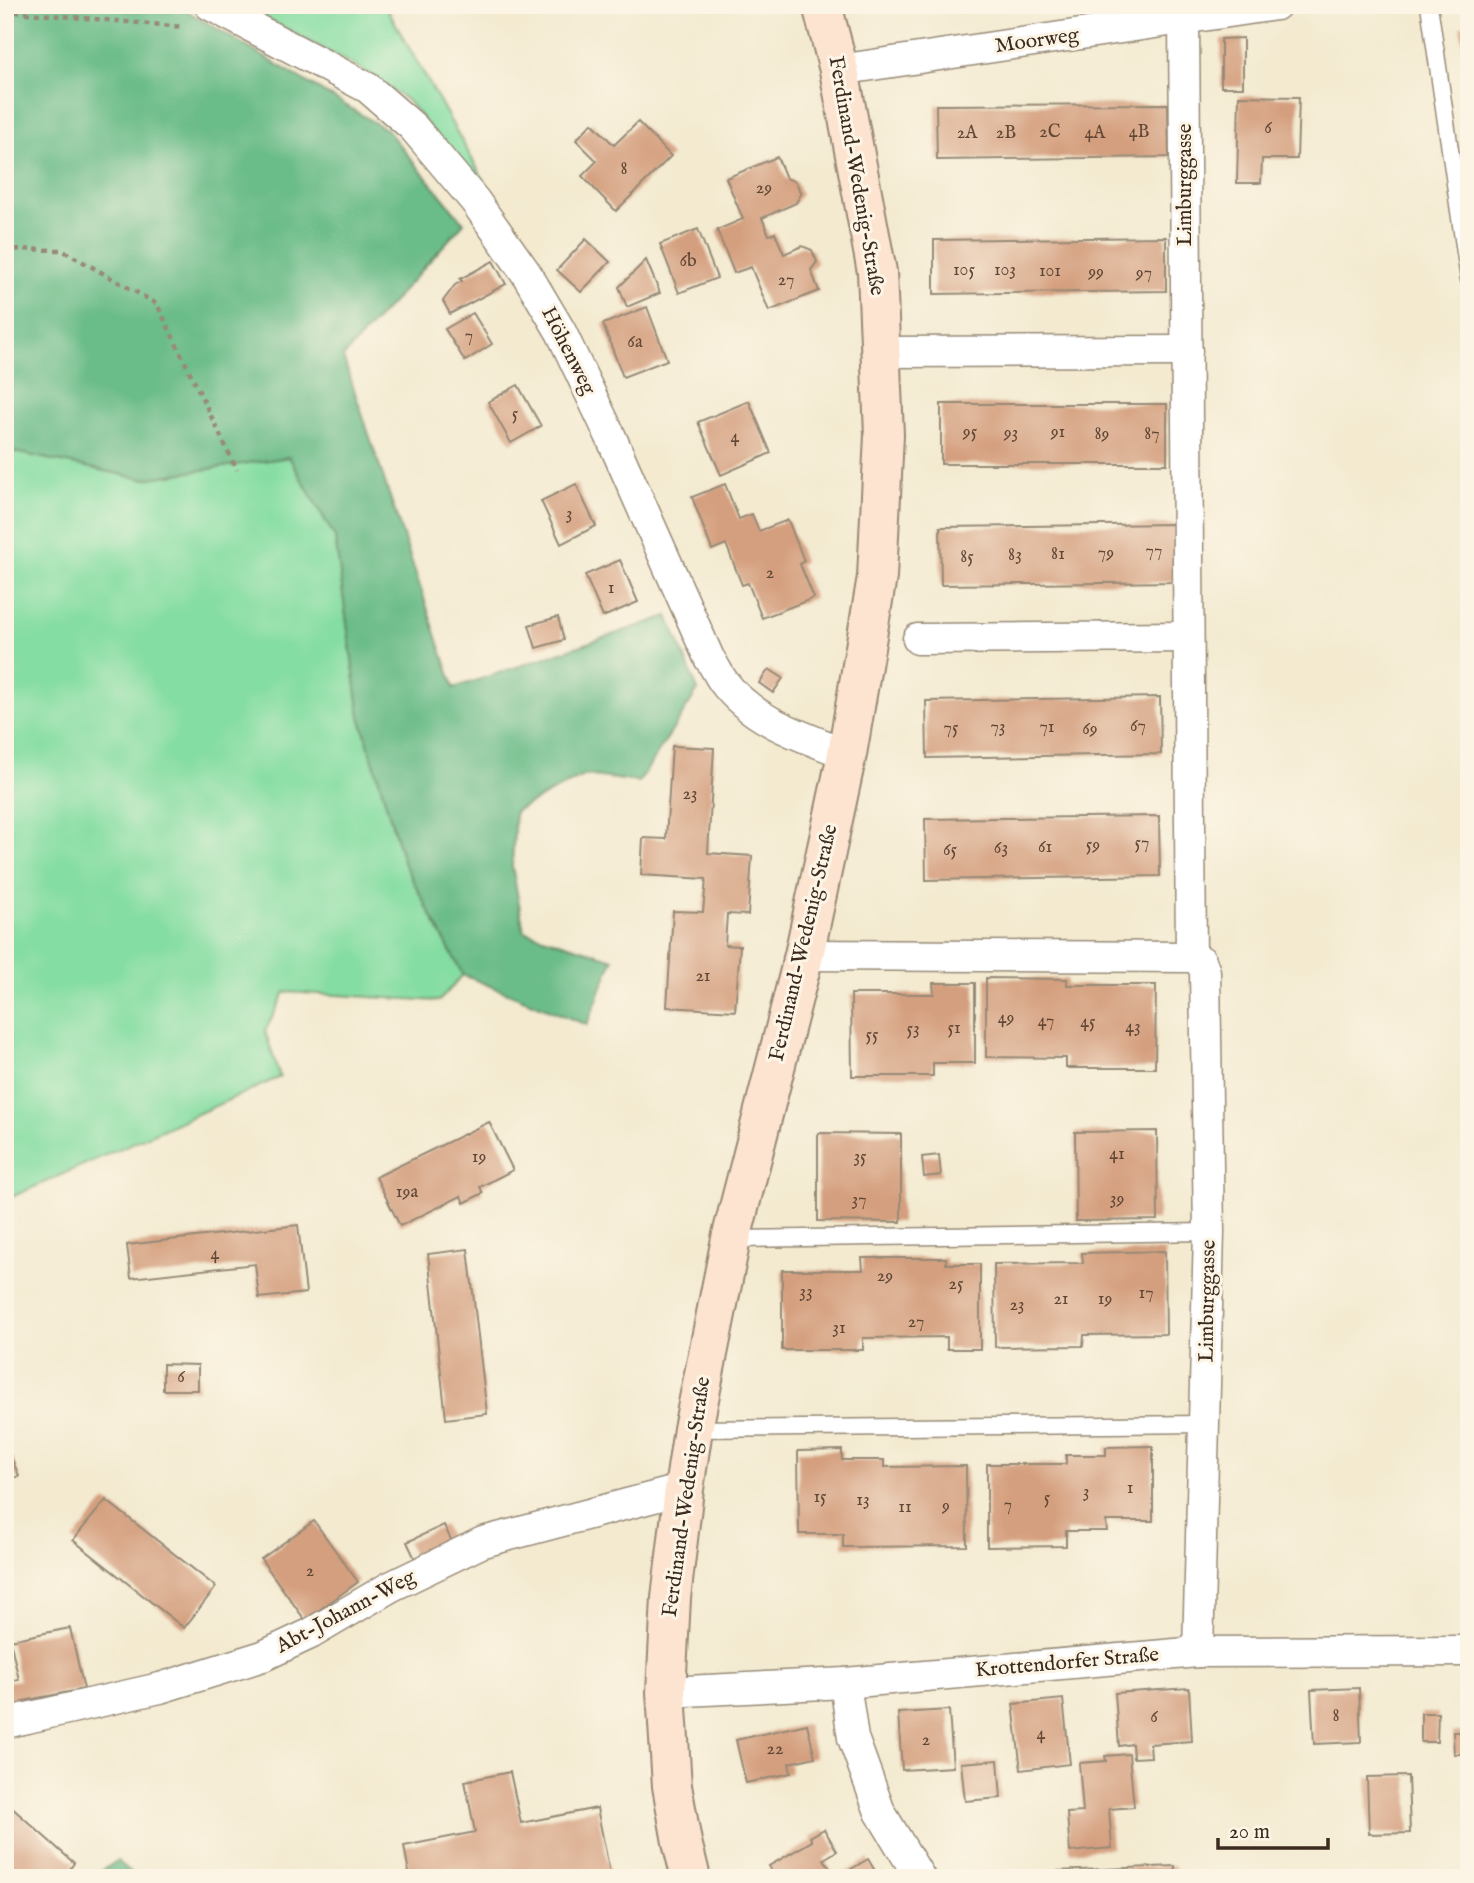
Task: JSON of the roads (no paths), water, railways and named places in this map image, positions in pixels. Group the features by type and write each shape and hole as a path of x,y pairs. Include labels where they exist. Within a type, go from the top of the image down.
{"street":[{"name":"Ferdinand-Wedenig-Straße","path":"691,1878 673,1786 666,1692 671,1598 684,1489 693,1429 731,1239 804,955 847,754 877,577 884,435 877,272 839,70 822,5"},
{"name":"Moorweg","path":"839,70 1269,6"},
{"name":"Höhenweg","path":"203,16 368,88 413,127 475,201 526,273 561,332 709,658 723,682 743,703 769,723 847,754"},
{"name":"Limburggasse","path":"1184,19 1191,957 1201,961 1205,972 1209,1232 1198,1652"},
{"path":"881,352 1187,351"},
{"path":"918,639 1188,637"},
{"path":"804,955 1191,957"},
{"name":"Abt-Johann-Weg","path":"5,1723 160,1688 263,1656 310,1634 390,1587 483,1542 684,1489"},
{"name":"Krottendorfer Straße","path":"666,1692 845,1683 1198,1652 1469,1651"},
{"path":"845,1683 853,1738 880,1812 920,1878"}],"lane":[{"path":"1429,5 1469,280"},
{"path":"731,1239 1209,1232"},
{"path":"693,1429 1205,1424"}]}
